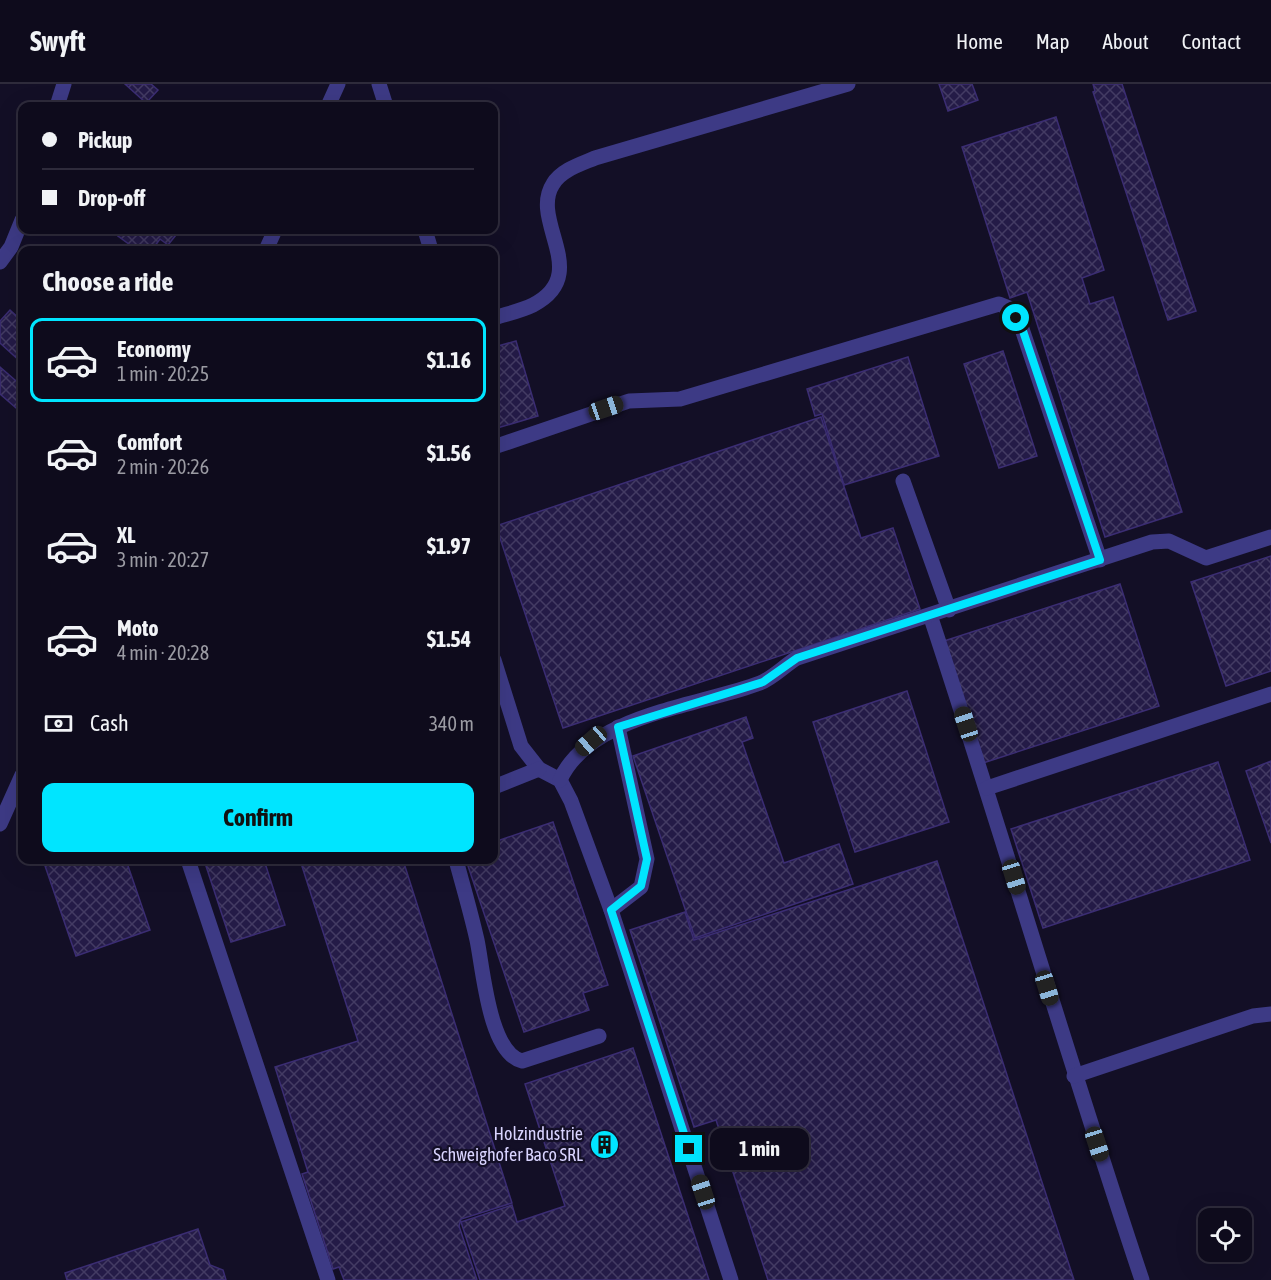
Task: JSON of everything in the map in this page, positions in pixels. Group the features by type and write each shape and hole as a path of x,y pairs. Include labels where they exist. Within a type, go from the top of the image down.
{"street":[{"path":"58,102 64,84"},
{"path":"330,102 338,84"},
{"path":"379,84 385,102"},
{"path":"498,317 534,304 554,287 559,275 560,257 546,201 554,183 568,170 595,158 848,84"},
{"path":"0,262 11,247 18,230"},
{"path":"498,446 629,401 680,399 999,304 1009,308 1022,328 1100,560"},
{"path":"903,481 949,610"},
{"path":"560,780 575,755 591,741 618,727 763,682 797,658 1152,542 1169,541 1206,558 1271,537"},
{"path":"930,615 987,789 1074,1076 1142,1280"},
{"path":"498,673 521,746 539,769 560,780 571,801 611,910 732,1280"},
{"path":"987,789 1271,694"},
{"path":"611,910 641,886 647,859 618,727"},
{"path":"498,785 539,769"},
{"path":"0,824 18,784"},
{"path":"189,864 328,1280"},
{"path":"457,864 477,941 487,1003 509,1053 522,1061 599,1036"},
{"path":"1074,1076 1253,1016 1271,1014"}],"building":[{"path":"125,84 151,84 158,90 145,102"},
{"path":"939,84 972,84 978,100 948,111"},
{"path":"1093,84 1122,84 1196,311 1168,320 1093,92 1095,91"},
{"path":"1056,117 1104,270 1082,278 1090,304 1113,297 1182,512 1105,537 1027,292 1010,298 962,147"},
{"path":"120,234 177,234 168,245 160,239 155,246 132,246 118,236"},
{"path":"10,310 18,317 18,359 0,343 0,321"},
{"path":"516,341 538,416 498,428 498,346"},
{"path":"1003,351 1037,456 999,468 964,364"},
{"path":"908,357 939,456 844,485 822,414 815,416 807,389"},
{"path":"0,367 18,383 18,410 0,394"},
{"path":"821,417 861,538 893,528 920,609 563,728 498,532 498,525"},
{"path":"1271,556 1271,671 1226,686 1191,582"},
{"path":"1120,584 1159,706 983,763 944,641"},
{"path":"907,691 949,822 855,852 813,722"},
{"path":"746,717 753,738 742,742 784,863 839,844 853,884 695,938 633,756"},
{"path":"1271,761 1271,843 1246,771"},
{"path":"1218,762 1250,860 1043,928 1011,829"},
{"path":"553,822 608,985 583,993 589,1010 524,1032 467,864 498,864 498,841"},
{"path":"937,861 1074,1280 768,1280 716,1120 694,1127 630,930 685,912 694,940"},
{"path":"44,864 127,864 150,930 76,956"},
{"path":"205,864 265,864 285,925 231,942"},
{"path":"301,864 404,864 512,1203 461,1219 459,1226 477,1280 344,1280 339,1267 333,1269 302,1174 308,1172 275,1067 358,1041"},
{"name":"Holzindustrie Schweighofer Baco SRL","path":"633,1048 709,1280 480,1280 461,1222 512,1205 517,1222 565,1206 525,1084"},
{"path":"198,1229 210,1265 223,1270 226,1280 67,1280 65,1273"}],"place":[{"name":"Holzindustrie Schweighofer Baco SRL","path":"604,1144"}],"route":[{"path":"689,1149 611,910 641,886 647,859 618,727 763,682 797,658 1100,560 1022,328 1016,318"}]}
